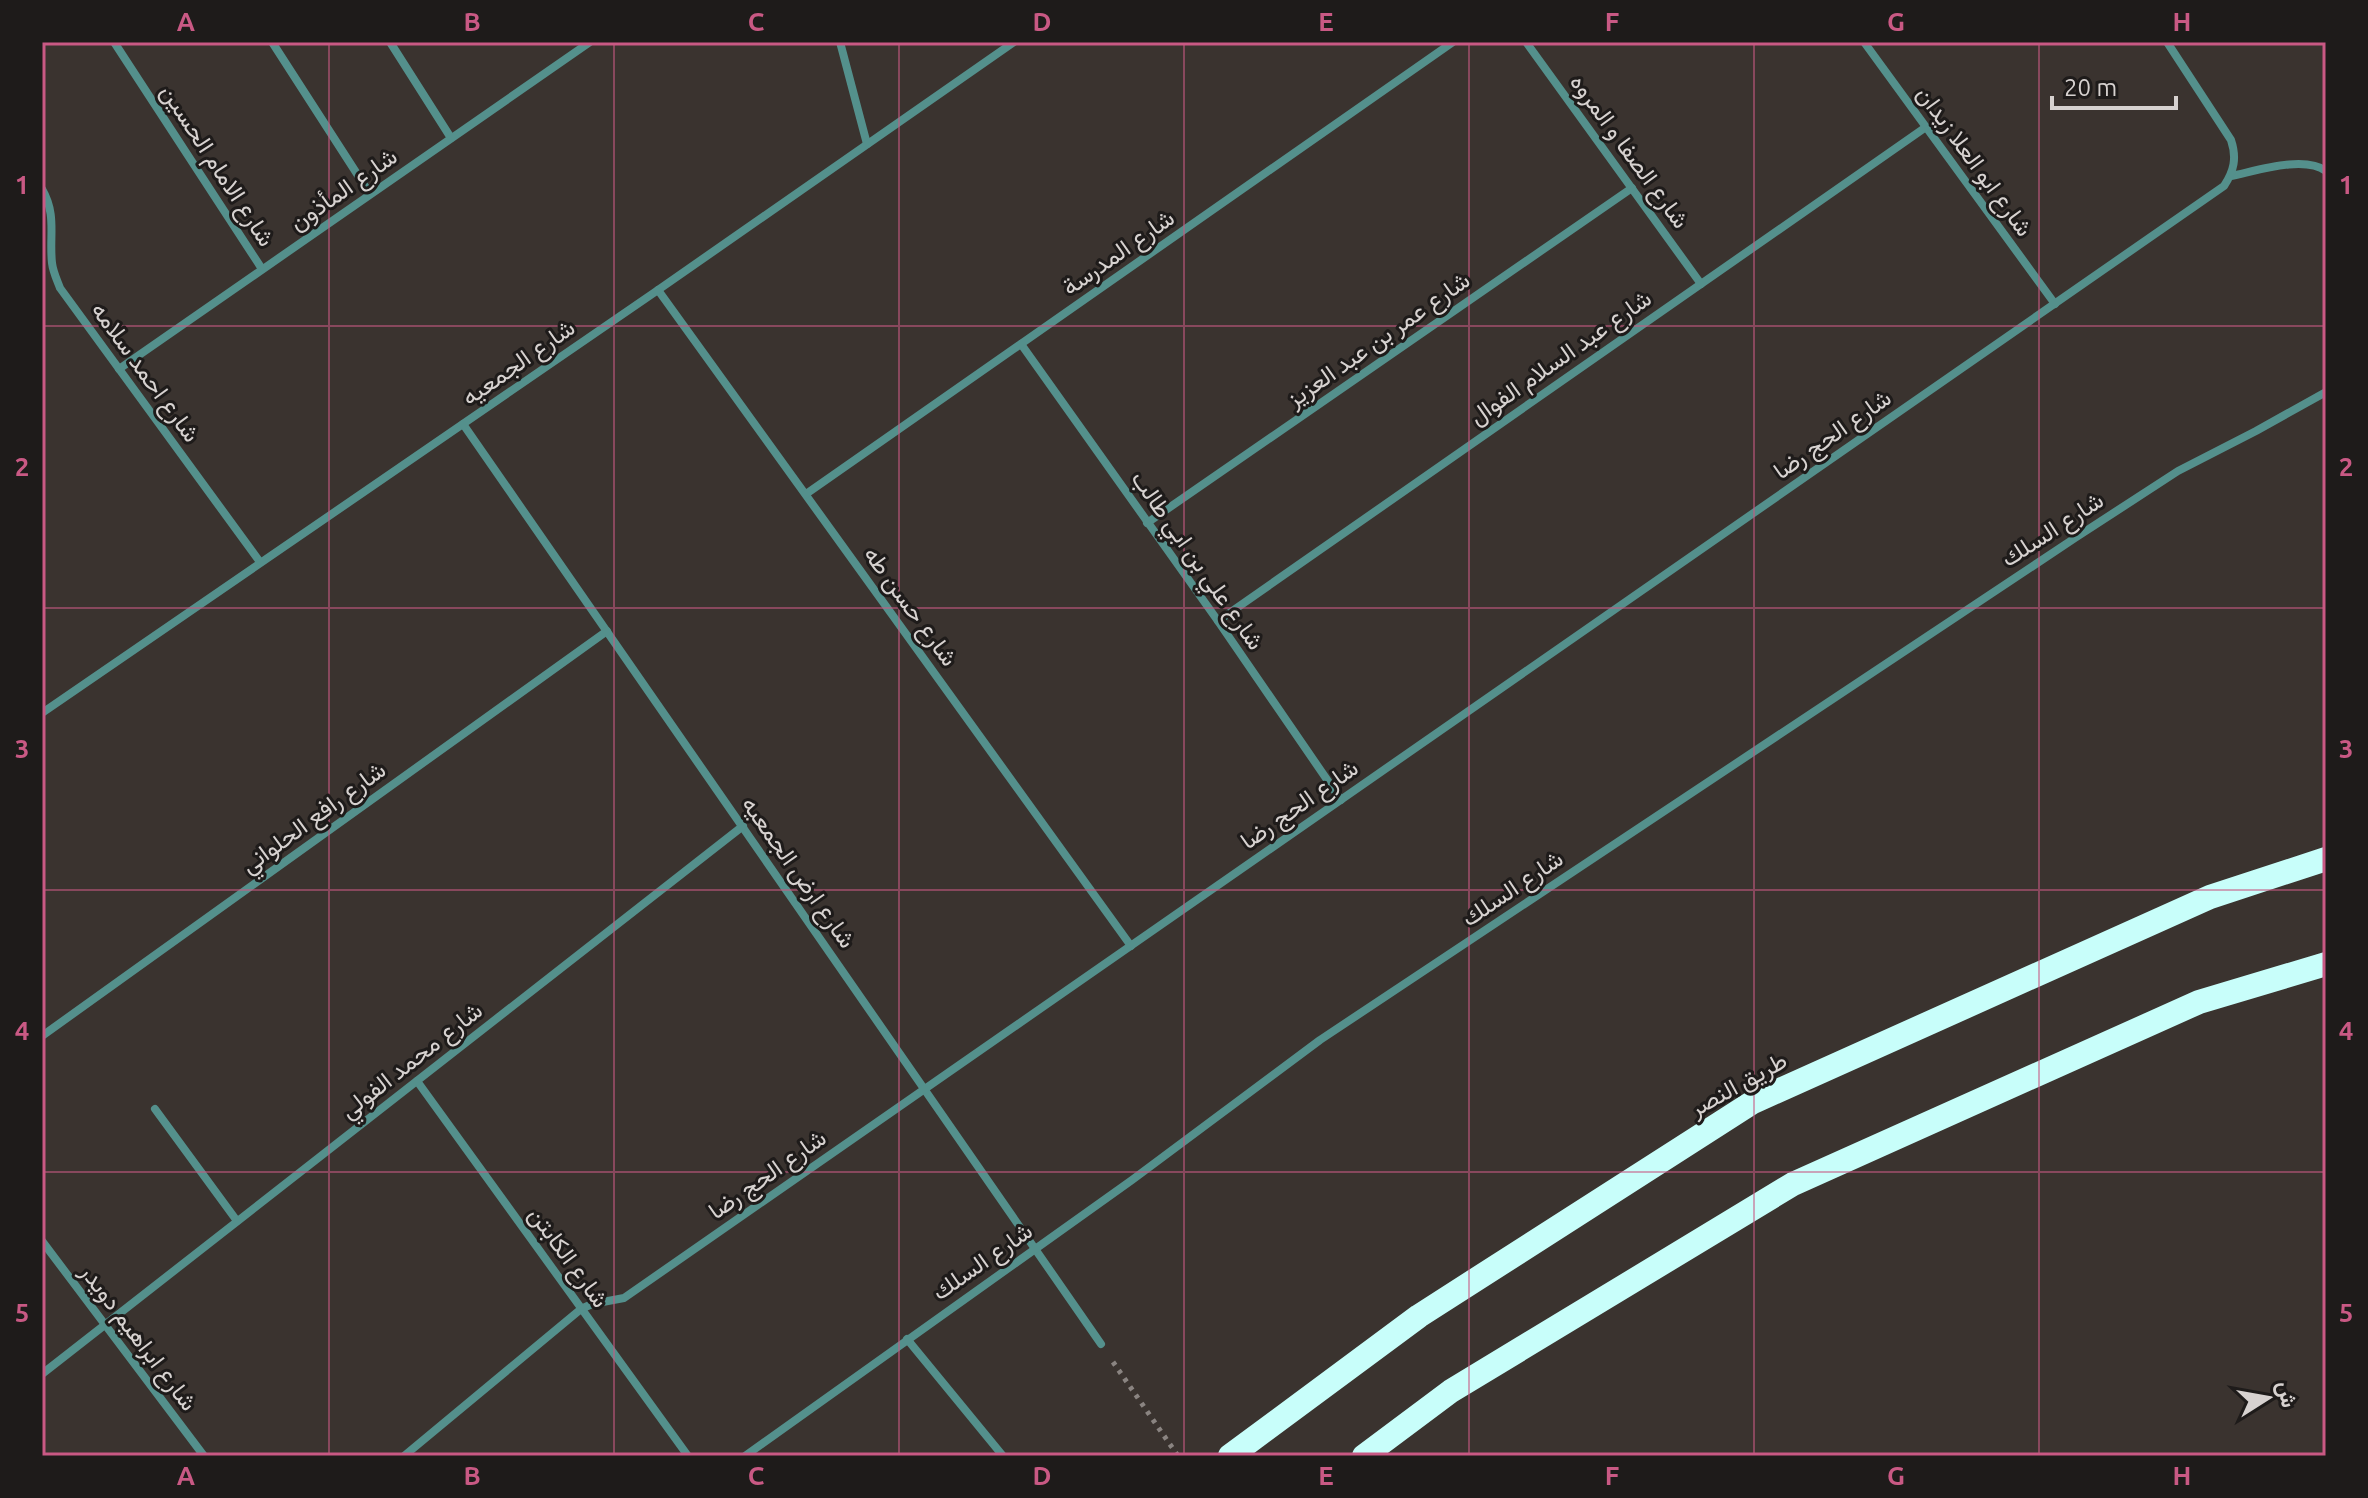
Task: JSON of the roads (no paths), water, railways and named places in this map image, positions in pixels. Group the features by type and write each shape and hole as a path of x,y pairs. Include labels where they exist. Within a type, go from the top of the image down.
{"highway":[{"name":"طريق النصر","path":"1230,1456 1419,1316 1753,1102 2210,897 2326,859"},
{"path":"1364,1456 1451,1391 1793,1184 2199,1002 2326,964"}],"street":[{"name":"شارع الامام الحسين","path":"114,42 262,269"},
{"path":"272,42 370,194"},
{"name":"شارع المأذون","path":"119,369 590,42"},
{"path":"840,42 867,144"},
{"path":"990,42 994,55"},
{"name":"شارع الجمعيه","path":"43,710 658,290 1014,42"},
{"name":"شارع المدرسة","path":"806,494 1453,42"},
{"name":"شارع الصفا و المروه","path":"1526,42 1701,284"},
{"name":"شارع ابو العلا زيدان","path":"1864,42 2055,304"},
{"path":"2167,42 2231,140 2235,151 2231,176 2306,163 2326,171"},
{"path":"394,44 451,138"},
{"name":"شارع عبد السلام الفوال","path":"1218,621 1926,127"},
{"name":"شارع الحج رضا","path":"404,1456 581,1309 624,1298 2055,304 2224,186 2231,176"},
{"name":"شارع عمر بن عبد العزيز","path":"1147,523 1632,188"},
{"name":"شارع احمد سلامه","path":"42,189 50,209 53,267 60,288 260,562"},
{"name":"شارع حسن طه","path":"658,290 1131,946"},
{"name":"شارع علي بن ابي طالب","path":"1021,344 1341,800"},
{"name":"شارع السلك","path":"750,1455 907,1339 1132,1180 1320,1040 2178,471 2326,392"},
{"name":"شارع ارض الجمعيه","path":"463,424 1101,1344"},
{"name":"شارع رافع الحلواني","path":"42,1036 607,631"},
{"name":"شارع محمد الفولي","path":"42,1374 743,826"},
{"name":"شارع الكابتن","path":"417,1081 688,1456"},
{"path":"155,1109 237,1221"},
{"name":"شارع ابراهيم دويدر","path":"42,1241 204,1456"},
{"path":"907,1339 1003,1456"}]}
